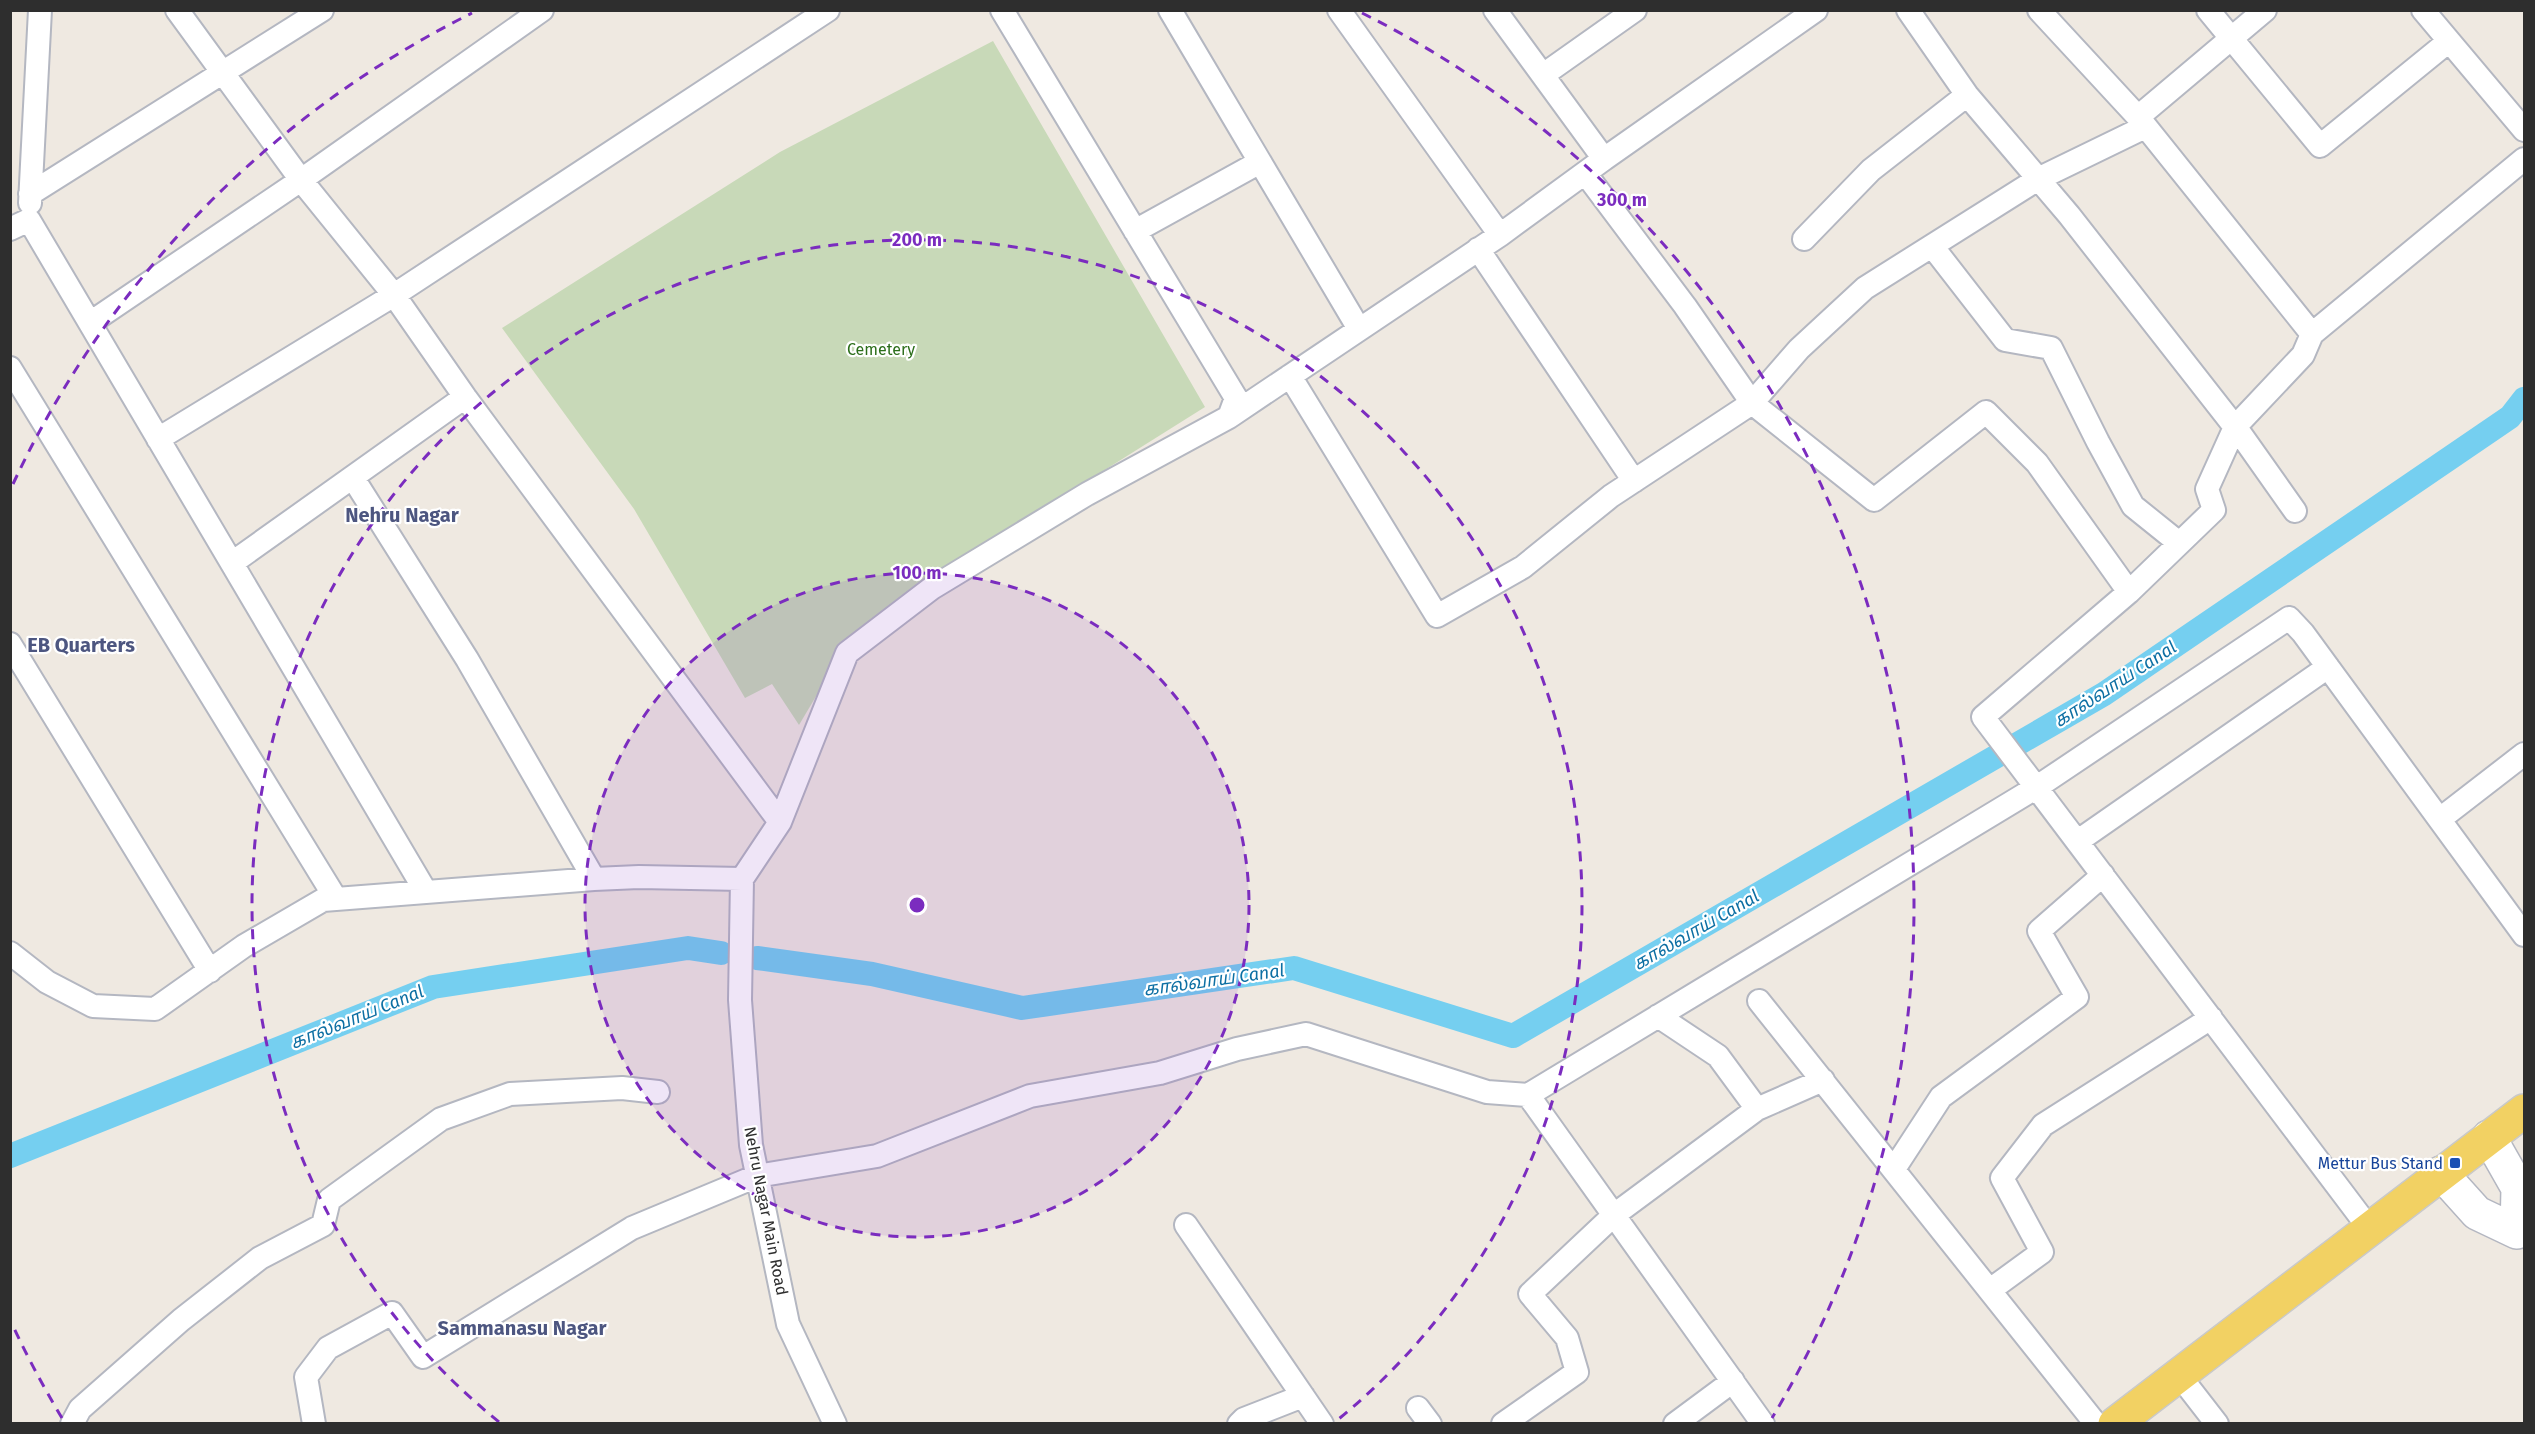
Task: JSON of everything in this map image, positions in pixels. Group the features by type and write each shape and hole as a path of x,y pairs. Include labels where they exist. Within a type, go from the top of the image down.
{"main road":[{"path":"2115,1424 2368,1228 2524,1111"}],"street":[{"path":"40,10 30,194 20,224 90,322 426,892"},
{"path":"177,10 301,180 394,295 465,397 780,822"},
{"path":"30,194 322,10"},
{"path":"90,322 301,180 542,10"},
{"path":"158,439 394,295 828,10"},
{"path":"1002,10 1236,398 1229,417"},
{"path":"1170,10 1359,329"},
{"path":"1339,10 1500,235"},
{"path":"1495,10 1604,159"},
{"path":"1543,75 1635,10"},
{"path":"10,953 47,982 93,1006 156,1010 244,946 323,900 594,879 639,877 742,879 780,822 847,653 942,582 1088,494 1229,417 1500,235 1816,10"},
{"path":"1908,10 1967,95 2038,179 2235,427 2295,511"},
{"path":"2038,10 2142,122 2312,333"},
{"path":"2208,10 2320,146 2449,41"},
{"path":"1290,376 1437,616 1523,567 1611,496 1752,403 1800,349 1865,288 2038,179 2142,122 2265,10"},
{"path":"2423,10 2524,130"},
{"path":"1804,239 1871,170 1967,95"},
{"path":"2368,1228 1983,717 2129,592 2214,510 2207,489 2235,427 2303,355 2312,333 2524,159"},
{"path":"1135,231 1260,162"},
{"path":"1585,173 1685,306 1752,403 1874,500 1986,412 2037,463 2129,592"},
{"path":"1932,246 2005,340 2051,348 2133,506 2179,543"},
{"path":"1478,249 1634,481"},
{"path":"10,368 336,899"},
{"path":"232,563 465,397"},
{"path":"353,478 467,659 594,879"},
{"path":"314,1424 306,1377 328,1348 392,1313 423,1357 632,1228 757,1176 877,1156 1030,1096 1160,1073 1237,1049 1306,1034 1487,1092 1528,1095 2033,782 2289,618 2328,667 2524,935"},
{"path":"10,644 210,971"},
{"path":"2078,841 2328,667"},
{"path":"2440,819 2524,754"},
{"path":"1894,1170 1941,1097 2077,997 2039,931 2103,875"},
{"name":"Nehru Nagar Main Road","path":"742,879 740,1000 751,1145 788,1324 835,1424"},
{"path":"1760,1001 2096,1424"},
{"path":"1658,1016 1718,1056 1757,1109"},
{"path":"1990,1290 2042,1252 2002,1178 2043,1125 2211,1018"},
{"path":"1503,1424 1577,1372 1567,1338 1530,1294 1614,1215 1757,1109 1823,1080"},
{"path":"72,1424 80,1408 181,1320 260,1258 322,1225 329,1200 441,1119 510,1094 622,1088 658,1092"},
{"path":"1528,1095 1763,1424"},
{"path":"2488,1137 2518,1188 2521,1237"},
{"path":"2441,1173 2477,1213 2521,1237"},
{"path":"1186,1225 1322,1424"},
{"path":"2179,1375 2217,1424"},
{"path":"1675,1424 1732,1381"},
{"path":"1239,1424 1244,1419 1303,1396"}],"green space":[{"name":"Cemetery","path":"993,41 1205,407 1041,510 836,652 818,693 799,725 772,684 745,698 634,509 502,328 780,152"}],"waterway":[{"name":"கால்வாய் Canal","path":"757,958 872,974 1022,1008 1294,968 1513,1036 2104,694 2510,417 2524,399"},
{"name":"கால்வாய் Canal","path":"10,1156 433,987 688,948 721,953"}],"place":[{"name":"Mettur Bus Stand","path":"2455,1163"}],"district":[{"name":"Nehru Nagar","path":"402,515"},
{"name":"EB Quarters","path":"81,645"},
{"name":"Sammanasu Nagar","path":"522,1328"}]}
